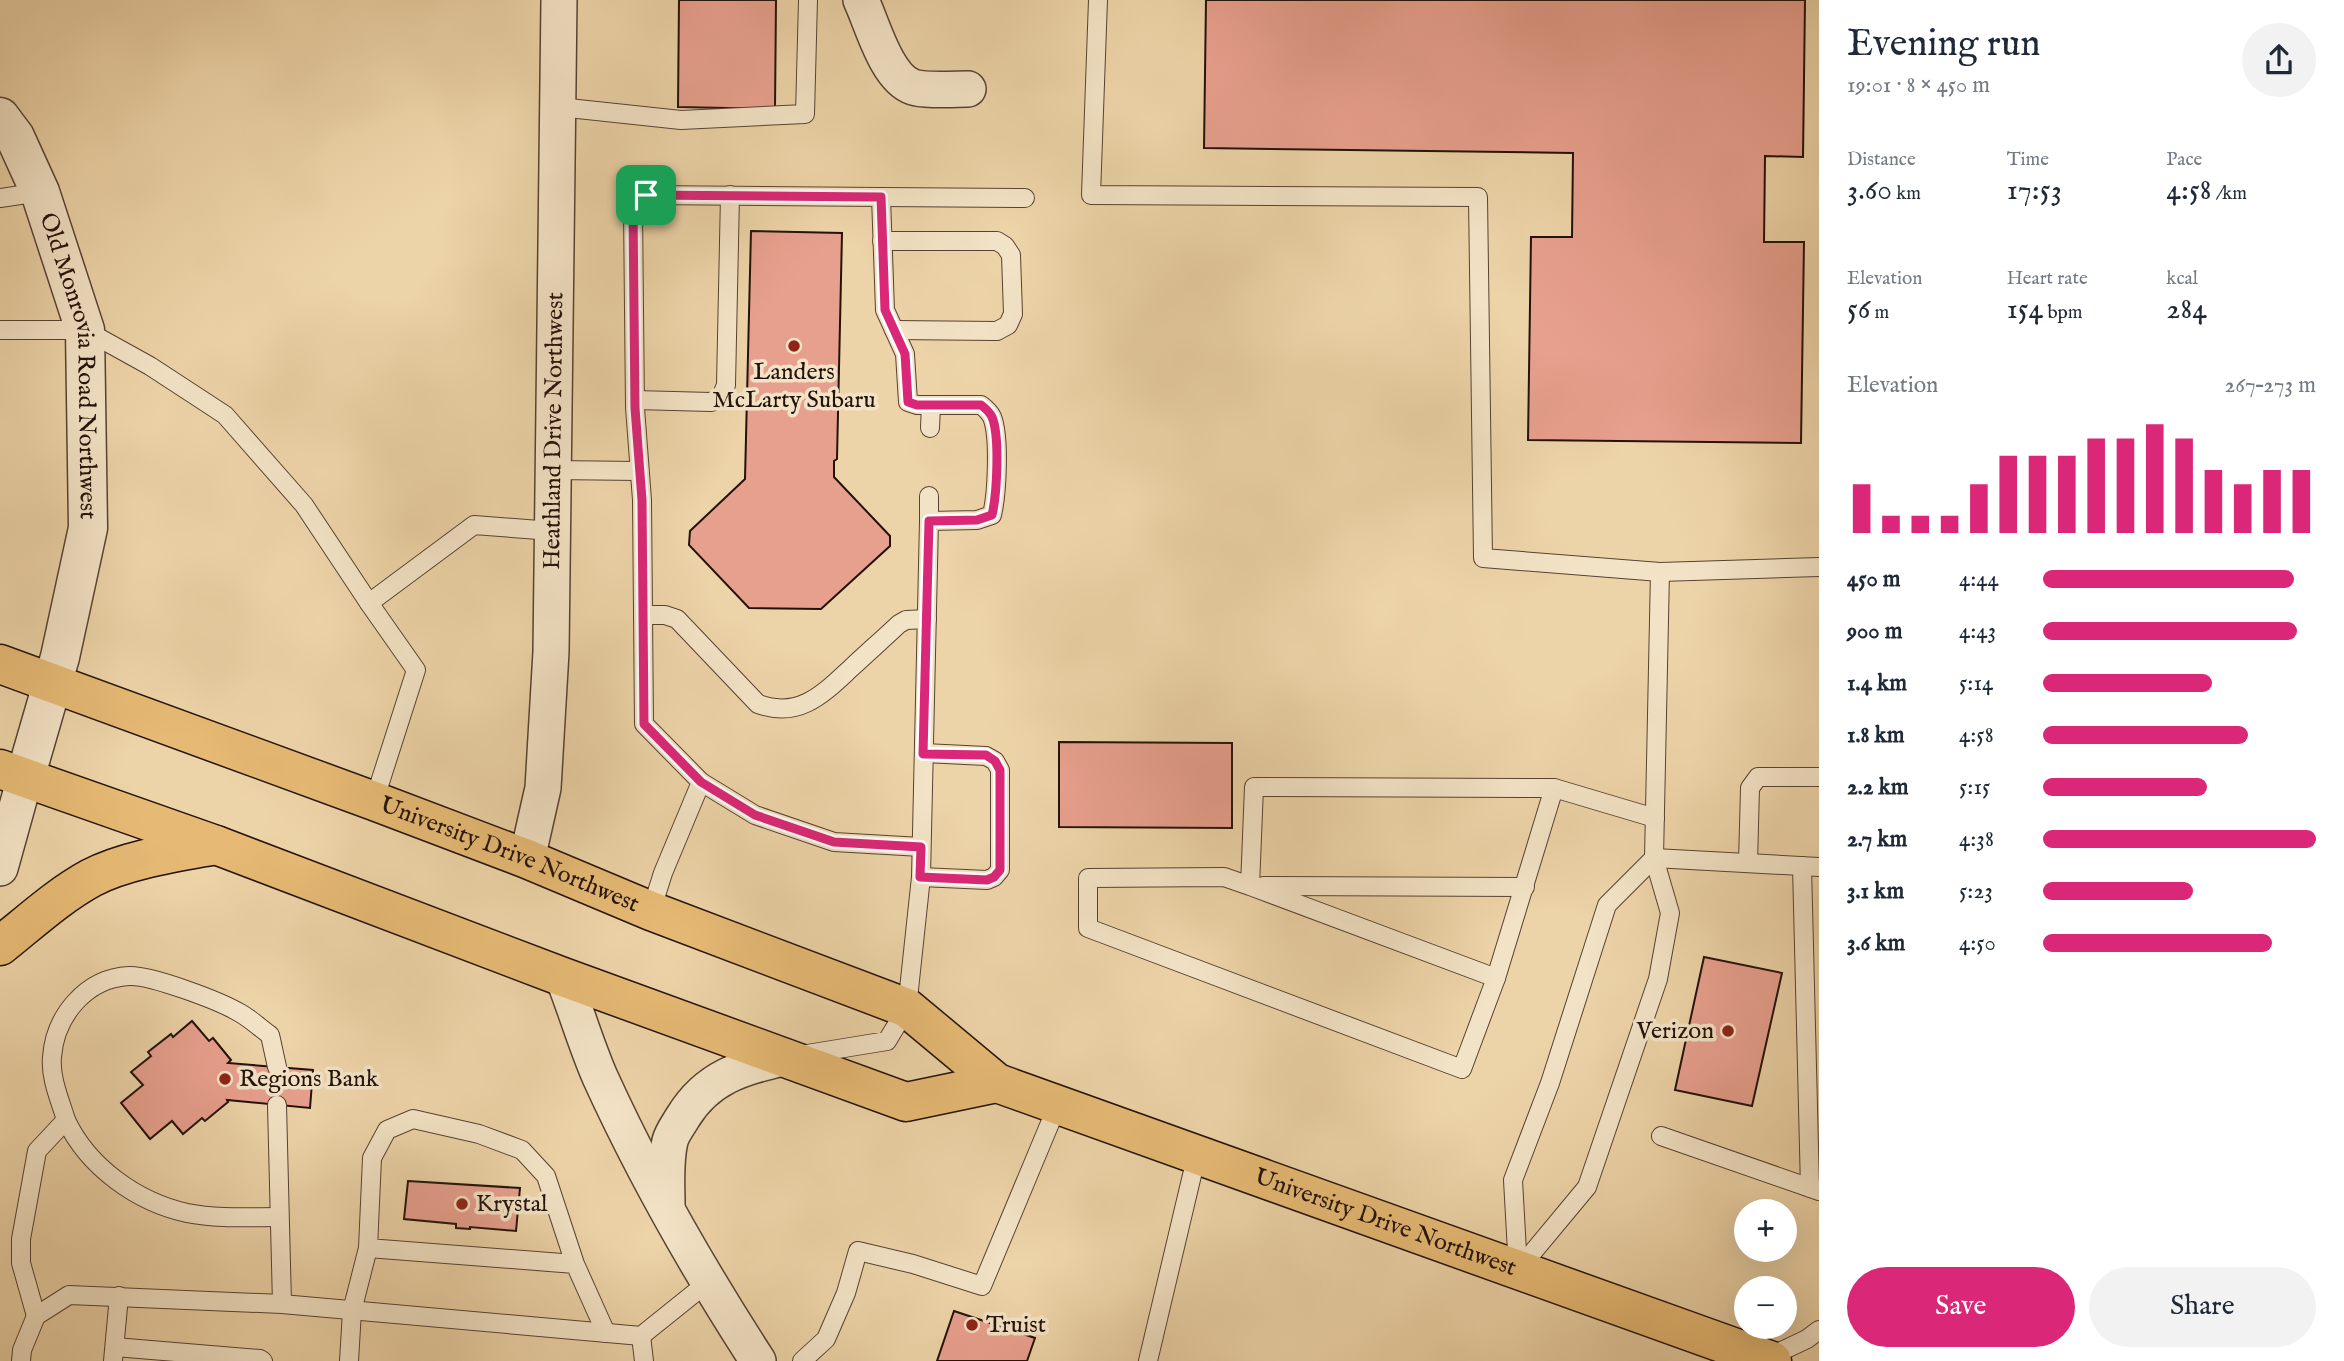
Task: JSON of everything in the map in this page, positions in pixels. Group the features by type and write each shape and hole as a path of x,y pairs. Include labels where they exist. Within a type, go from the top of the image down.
{"highway":[{"name":"University Drive Northwest","path":"0,664 527,859 650,911 907,1008 997,1083 1768,1360"},
{"path":"13,773 216,845 564,977 906,1102 997,1083"},
{"path":"0,946 41,913 92,878 149,858 216,845"}],"street":[{"name":"Heathland Drive Northwest","path":"527,859 543,789 551,652 559,0"},
{"path":"861,0 878,44 891,68 912,87 968,89"},
{"name":"Old Monrovia Road Northwest","path":"0,117 15,137 40,192 85,330 88,528 53,683 13,773 0,869"},
{"path":"564,977 600,1076 667,1212 707,1283 758,1361"},
{"path":"667,1212 670,1138 693,1101 721,1077 741,1068 786,1057"}],"lane":[{"path":"559,107 681,120 806,114 808,0"},
{"path":"1098,0 1091,195 1478,197 1483,558 1660,572 1819,567"},
{"path":"0,198 40,192"},
{"path":"921,847 834,842 755,815 701,782 644,724 633,210 635,198 646,195 1025,198"},
{"path":"635,400 711,402 721,397 726,385 730,195"},
{"path":"881,197 885,310 905,354 908,402 917,405 981,405 992,416 995,433 997,495 992,515 977,520 929,521"},
{"path":"882,241 997,241 1006,246 1011,255 1013,314 1008,325 997,331 894,330"},
{"path":"0,330 85,330 150,366 225,415 304,505 416,670 374,801"},
{"path":"930,428 931,405"},
{"path":"553,470 639,471"},
{"path":"786,1057 887,1041 907,1008 920,877 929,496"},
{"path":"369,603 474,525 552,531"},
{"path":"1517,1270 1587,1187 1658,979 1670,913 1654,858 1660,572"},
{"path":"643,615 665,615 677,619 758,704 788,709 820,697 899,624 906,620 927,619"},
{"path":"920,877 987,880 1000,870 1000,770 995,761 986,755 923,754"},
{"path":"1748,863 1750,788 1758,777 1819,777"},
{"path":"650,911 701,782"},
{"path":"1250,886 1254,787 1554,789 1655,818"},
{"path":"1496,978 1224,877 1088,878 1088,928 1462,1069 1496,978 1554,789"},
{"path":"1517,1270 1513,1180 1550,1083 1607,905 1654,858 1810,867 1814,1189 1661,1136"},
{"path":"1250,886 1525,887"},
{"path":"277,1067 270,1035 239,1012 156,979 130,976 103,980 84,992 57,1030 51,1059 55,1086 73,1135 89,1157 118,1181 153,1203 189,1213 279,1217"},
{"path":"802,1361 826,1339 846,1293 858,1251 913,1264 982,1286 1058,1104"},
{"path":"277,1105 282,1304"},
{"path":"349,1361 352,1311 368,1248 372,1158 387,1130 413,1119 479,1134 522,1150 546,1176 575,1264 606,1333"},
{"path":"36,1316 21,1263 21,1238 37,1151 66,1120"},
{"path":"1148,1361 1197,1154"},
{"path":"368,1248 575,1264"},
{"path":"21,1361 22,1350 36,1316 69,1295 282,1304 641,1336 707,1283"},
{"path":"119,1296 114,1354 263,1361"},
{"path":"1768,1360 1819,1330"},
{"path":"641,1336 644,1361"}],"building":[{"path":"679,0 776,0 775,109 678,107"},
{"path":"1206,0 1805,0 1803,157 1765,156 1764,242 1804,242 1801,443 1528,440 1531,237 1572,237 1573,153 1204,148"},
{"name":"Landers McLarty Subaru","path":"751,231 842,233 837,459 834,461 834,477 890,536 890,546 821,609 749,608 689,545 690,531 745,479"},
{"path":"1059,742 1232,743 1232,828 1059,827"},
{"name":"Verizon","path":"1704,957 1782,973 1752,1106 1675,1090"},
{"name":"Regions Bank","path":"192,1021 209,1041 213,1038 231,1060 228,1063 313,1070 310,1108 227,1100 228,1102 205,1121 202,1118 183,1134 172,1121 150,1139 121,1103 143,1085 131,1072 151,1056 148,1052 171,1034 173,1037"},
{"name":"Krystal","path":"408,1181 520,1188 516,1231 456,1228 456,1224 404,1219"},
{"name":"Truist","path":"954,1311 1035,1338 1027,1361 937,1361"}],"place":[{"name":"Landers McLarty Subaru","path":"794,346"},
{"name":"Verizon","path":"1728,1031"},
{"name":"Regions Bank","path":"225,1079"},
{"name":"Krystal","path":"462,1204"},
{"name":"Truist","path":"972,1325"}],"route":[{"path":"646,195 881,197 885,310 905,354 908,402 917,405 981,405 992,416 995,433 997,495 992,515 977,520 929,521 923,754 986,755 995,761 1000,770 1000,870 994,877 987,880 920,877 921,847 834,842 755,815 701,782 644,724 642,500 635,408 633,210 635,198 646,195"}]}
